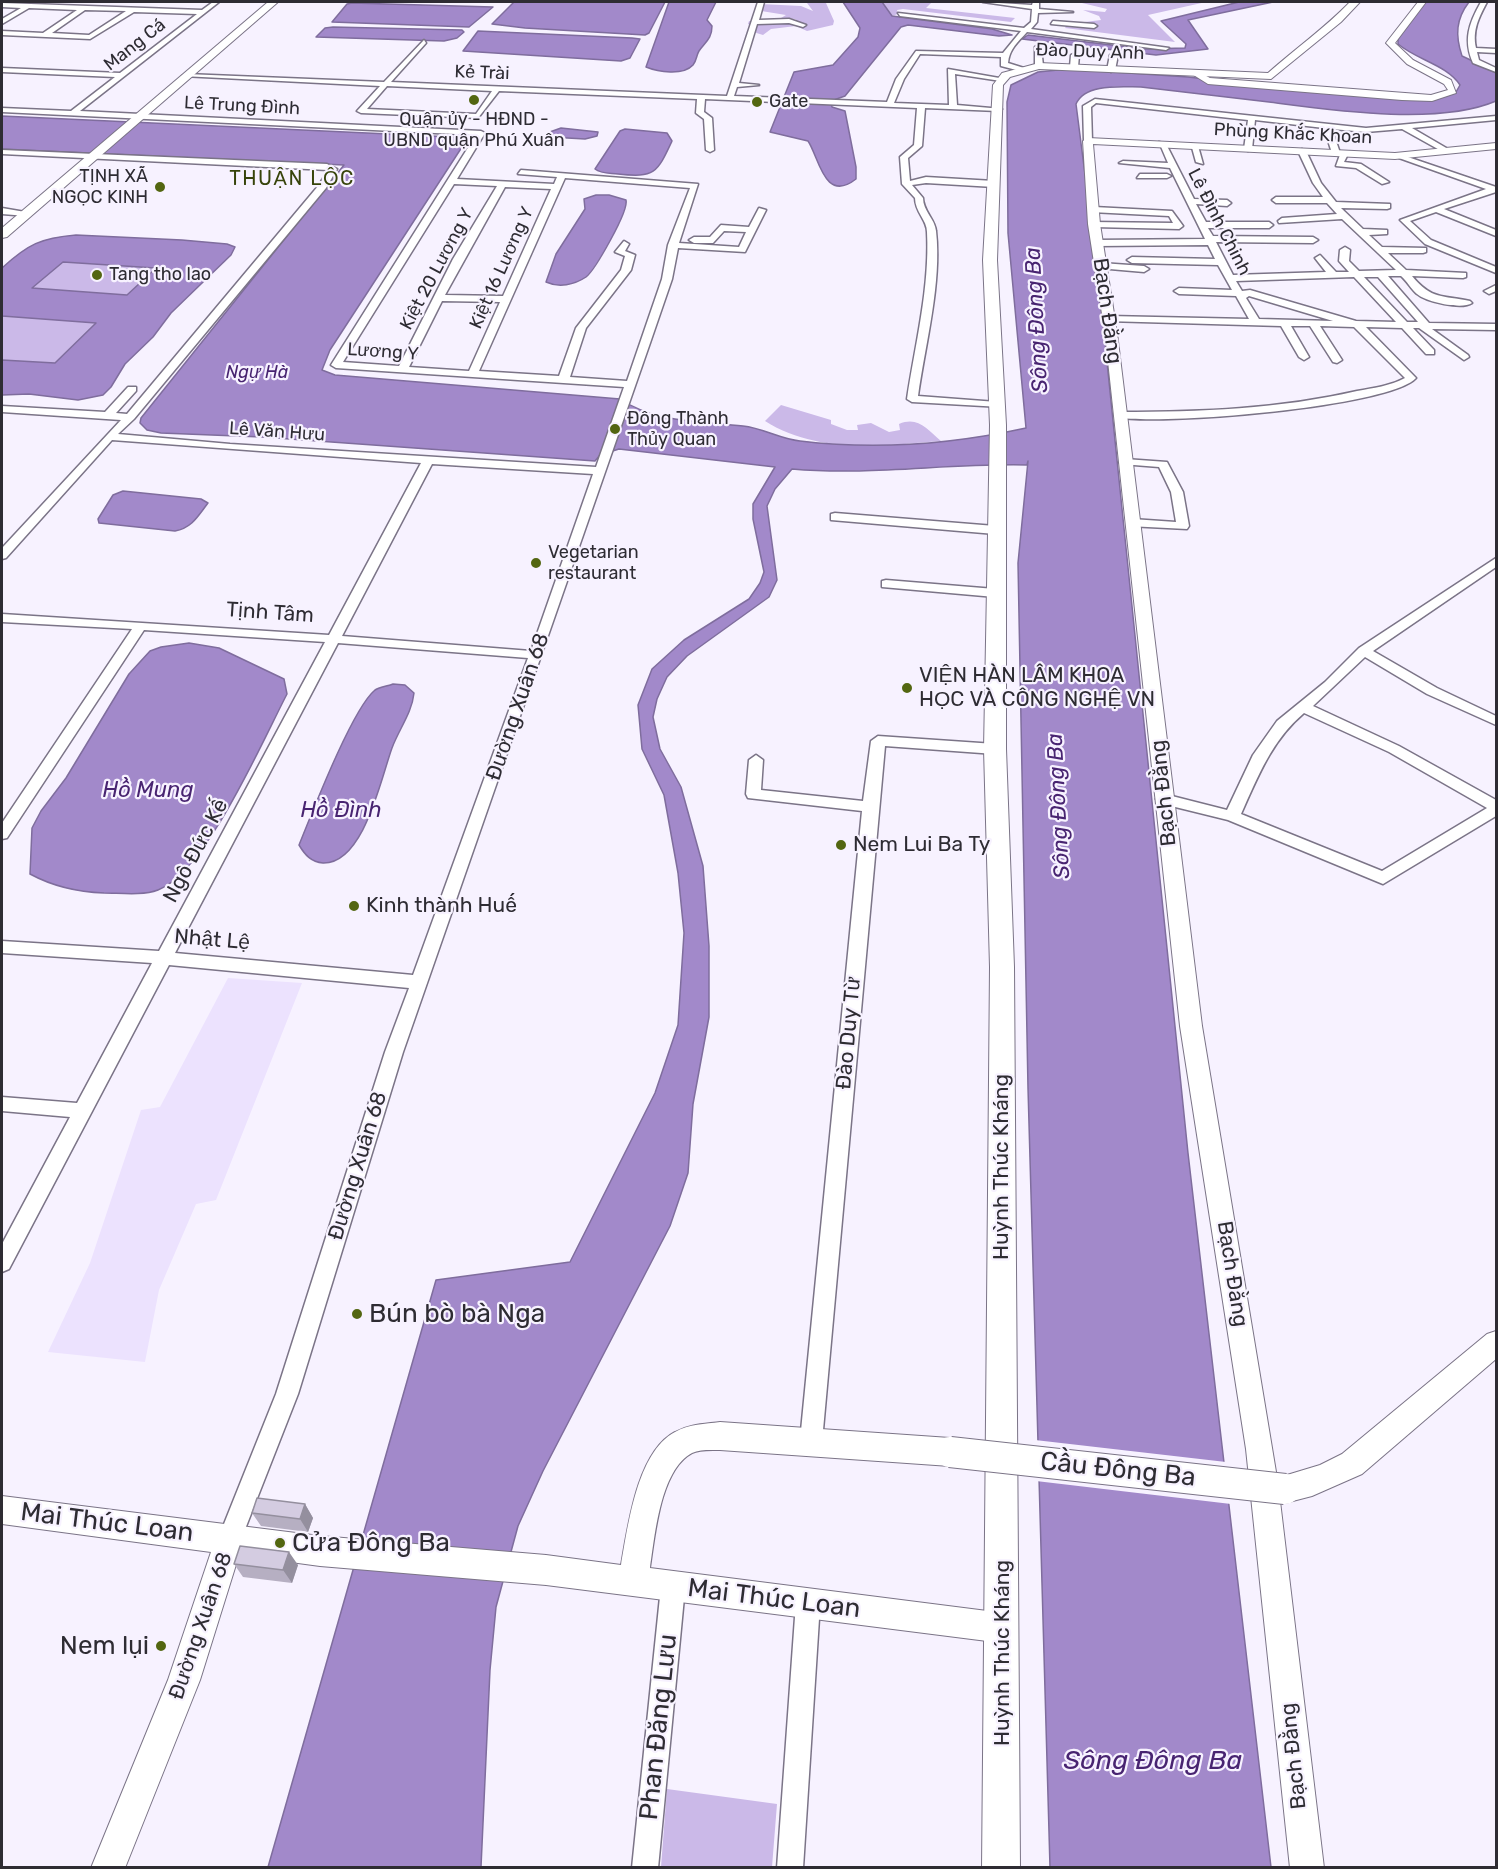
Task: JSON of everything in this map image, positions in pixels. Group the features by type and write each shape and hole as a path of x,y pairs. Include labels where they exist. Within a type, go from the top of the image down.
{"main road":[{"path":"2,234 273,2"},
{"name":"Đào Duy Anh","path":"1001,79 1039,66 1112,70 1130,65 1197,74 1271,76 1338,20 1355,2"},
{"path":"997,405 990,260 1001,79"},
{"name":"Huỳnh Thúc Kháng","path":"997,405 995,749 1002,967 1001,1868"}],"street":[{"name":"Mang Cá","path":"73,113 216,2"},
{"path":"730,98 761,2"},
{"path":"986,2 1035,6 1070,12"},
{"path":"1197,74 1208,81 1358,95 1432,98 1453,91 1448,82 1410,62 1390,43 1422,2"},
{"path":"1484,2 1470,29 1472,50 1476,61 1497,70"},
{"path":"2,5 202,12"},
{"path":"2,22 28,6"},
{"path":"1022,70 1004,64 1005,55 1034,22 1035,6"},
{"path":"46,34 85,8"},
{"path":"2,33 85,37 95,35 132,10"},
{"path":"900,14 1166,48"},
{"path":"977,15 1094,26"},
{"path":"755,22 789,21 803,24"},
{"path":"424,42 361,111 478,116 497,89"},
{"path":"1038,47 1039,66"},
{"path":"1472,50 1497,51"},
{"path":"998,109 890,103 900,79 918,52 1005,55"},
{"path":"1074,67 1075,55"},
{"path":"1112,70 1114,55"},
{"path":"2,70 121,75"},
{"path":"953,107 951,71 1001,79"},
{"name":"Kẻ Trài","path":"186,76 844,104 890,103"},
{"path":"734,85 755,86"},
{"path":"701,97 700,113 708,118 710,150"},
{"name":"Bạch Đằng","path":"1307,1868 1260,1449 1191,1026 1101,266 1088,141 1087,106 1095,101 1366,130 1476,118"},
{"path":"921,105 918,146 904,157 906,184 919,198 919,206 932,229 931,276 912,399 997,405"},
{"name":"Lê Trung Đình","path":"2,110 481,133"},
{"path":"1476,118 1497,110"},
{"path":"1248,149 1252,116"},
{"path":"1476,118 1497,117"},
{"path":"1476,118 1497,126"},
{"path":"1291,135 1294,122"},
{"path":"1327,126 1340,154 1339,164 1358,166 1385,182"},
{"path":"1404,127 1445,151"},
{"name":"Lương Y","path":"481,133 336,365 402,371 564,378 627,390"},
{"name":"Phùng Khắc Khoan","path":"1088,141 1402,156 1497,146"},
{"name":"Lê Đình Chinh","path":"1162,144 1181,186 1248,314 1256,323"},
{"path":"1194,146 1200,162"},
{"path":"1302,150 1317,183 1331,202 1427,298 1467,303"},
{"path":"2,152 327,165 333,169 323,186 130,417 109,436 2,555"},
{"path":"1402,156 1496,190"},
{"path":"1123,163 1172,166"},
{"path":"521,172 695,186 674,242 666,279 627,390"},
{"name":"Kiệt 16 Lương Y","path":"473,374 508,299 555,186 562,175"},
{"path":"1140,176 1177,176"},
{"path":"906,184 926,180 994,184"},
{"path":"452,181 555,186"},
{"name":"Kiệt 20 Lương Y","path":"402,371 438,298 502,184"},
{"path":"1161,185 1181,186"},
{"path":"1496,190 1406,218 1405,222 1428,242 1497,270"},
{"path":"1176,197 1227,203"},
{"path":"1276,200 1387,206"},
{"path":"1138,202 1149,203"},
{"path":"1435,209 1497,232"},
{"path":"674,242 739,251 745,248 762,210"},
{"path":"2,211 27,213"},
{"path":"1141,213 1146,225"},
{"path":"1172,214 1179,226 1146,225 1096,215 1172,214"},
{"path":"1096,215 1174,241 1313,240"},
{"path":"1282,221 1344,216"},
{"path":"1202,225 1269,225"},
{"path":"674,242 710,241 719,229 752,230"},
{"path":"1361,232 1384,232"},
{"path":"1174,241 1182,261"},
{"path":"564,378 581,328 626,270 630,255 620,252 624,244"},
{"path":"1346,250 1344,261 1359,274 1404,327 1430,352"},
{"path":"1380,250 1423,250"},
{"path":"1320,258 1333,275"},
{"path":"1132,260 1221,262"},
{"path":"1101,266 1145,269"},
{"path":"1230,278 1404,273 1463,276"},
{"path":"1381,274 1425,327 1464,357"},
{"path":"1120,415 1227,415 1266,412 1333,400 1409,381 1411,378 1358,326 1247,292 1239,295 1179,291"},
{"path":"438,298 508,299"},
{"path":"1108,314 1248,314"},
{"path":"1108,314 1314,325 1497,327"},
{"path":"1284,323 1304,357"},
{"path":"1314,325 1337,360"},
{"path":"1485,328 1497,339"},
{"path":"108,415 132,389"},
{"name":"Đường Xuân 68","path":"108,1868 184,1680 231,1539 287,1394 418,982 492,781 627,390"},
{"path":"2,409 130,417"},
{"name":"Lê Văn Hưu","path":"109,436 230,447 428,460 601,467"},
{"name":"Ngô Đức Kế","path":"2,1263 428,460"},
{"path":"1125,462 1163,464 1177,492 1184,526 1132,523"},
{"path":"835,517 995,530"},
{"path":"1232,816 1260,754 1282,724 1364,651 1497,562"},
{"path":"886,584 995,593"},
{"name":"Tịnh Tâm","path":"2,618 333,638 536,655"},
{"path":"2,834 141,626"},
{"path":"1364,651 1432,691 1497,721"},
{"path":"1164,799 1232,816 1383,878 1497,808 1394,749 1303,707"},
{"name":"Đào Duy Từ","path":"811,1441 870,807 879,741 995,749"},
{"path":"756,760 753,794 870,807"},
{"name":"Nhật Lệ","path":"2,947 163,958 418,982"},
{"path":"2,1104 82,1111"},
{"name":"Cầu Đông Ba","path":"811,1441 950,1452 1285,1488 1320,1481 1352,1464 1497,1343"},
{"path":"633,1582 652,1489 667,1456 685,1442 720,1436 811,1441"},
{"name":"Mai Thúc Loan","path":"2,1510 320,1551 546,1570 1003,1628"},
{"name":"Phan Đăng Lưu","path":"645,1868 673,1587"},
{"path":"790,1868 808,1603"}],"shaded area":[{"path":"882,2 932,2 926,8 1015,18 1011,22 903,9 897,10 898,14 892,16"},
{"path":"1206,2 1148,15 1175,42 1065,28 1068,24 1101,20 1099,16 1083,10 1105,12 1107,9 1082,3"},
{"path":"807,3 826,3 834,21 833,25 807,31 796,26 771,29 763,35 750,31 752,26 748,24 749,21 798,22 795,19 781,18 786,15 755,10 760,4 801,6 813,11"},
{"path":"62,262 155,268 128,295 32,288"},
{"path":"2,316 97,323 55,363 2,360"},
{"path":"781,405 831,420 831,424 847,430 858,430 857,425 871,423 889,432 900,430 899,424 917,423 927,428 941,441 873,446 806,439 785,432 765,421"},
{"path":"228,978 302,983 216,1200 196,1204 159,1290 145,1362 48,1352 90,1263 141,1110 160,1107"},
{"path":"667,1789 777,1804 772,1867 661,1867"}],"water":[{"path":"514,2 665,2 649,33 645,35 492,24"},
{"path":"669,2 716,2 707,20 712,26 709,37 693,65 677,72 646,67"},
{"path":"843,2 882,2 892,16 992,29 1012,35 999,36 908,25 901,27 845,96 831,101 832,107 845,111 856,167 856,179 845,185 837,186 824,175 808,141 770,132 794,72 833,65 858,37 860,28"},
{"path":"1239,2 1273,2 1188,20 1208,49 1156,55 1022,39 1028,35 1145,49 1185,48 1186,44 1161,21"},
{"path":"1424,2 1469,2 1461,15 1458,28 1462,56 1496,72 1496,101 1472,109 1445,113 1384,114 1124,87 1095,89 1087,92 1076,104 1099,284 1188,1153 1271,1867 1050,1867 1028,1088 1018,563 1028,461 1027,465 851,471 792,469 775,489 767,506 777,580 769,597 687,656 667,677 657,699 653,717 660,749 681,787 703,866 709,946 709,1017 693,1104 688,1173 670,1226 543,1471 518,1526 496,1607 490,1670 481,1867 268,1867 436,1280 570,1262 655,1093 678,1025 684,933 678,873 664,795 642,749 638,705 652,669 684,640 749,599 760,583 764,572 753,519 753,504 775,467 619,449 600,455 595,461 262,437 161,433 147,430 140,423 141,418 344,165 2,149 2,116 453,137 461,143 462,147 330,350 322,370 335,375 620,399 648,413 663,417 750,427 800,441 856,445 942,442 1026,428 1008,233 1007,102 1011,85 1038,72 1068,69 1188,77 1274,87 1439,96 1456,92 1460,85 1448,72 1398,44 1398,39"},
{"path":"347,4 493,7 469,27 332,22"},
{"path":"325,28 462,30 464,32 457,38 444,41 316,37"},
{"path":"478,31 640,39 630,58 621,61 463,51"},
{"path":"561,128 598,132 597,136 585,139 550,137 547,133"},
{"path":"625,129 667,133 672,141 658,167 647,174 640,175 597,171 595,169 620,131"},
{"path":"596,195 609,195 626,200 622,216 603,252 590,272 581,280 561,285 546,282 556,254 585,209 584,199"},
{"path":"64,236 182,240 227,244 235,247 231,255 171,313 153,337 125,364 111,387 103,395 78,400 29,394 2,395 2,360 55,363 96,323 2,316 2,268 28,248 44,240","holes":["63,262 155,268 127,295 32,288"]},
{"path":"123,491 201,499 208,503 190,524 175,531 99,523 98,519 113,495"},
{"name":"Hồ Mung","path":"189,643 219,648 284,679 287,694 232,802 214,832 195,858 176,878 152,892 131,894 84,891 66,888 30,874 32,828 41,811 66,778 129,674 150,651"},
{"name":"Hồ Đình","path":"393,684 405,685 414,693 413,700 392,748 369,817 350,850 337,860 323,863 312,860 299,845 344,739 355,718 375,690"}],"pier":[{"path":"1035,1440 1226,1462 1231,1504 1036,1481"}],"building":[{"path":"257,1498 305,1504 300,1519 252,1513"},
{"path":"240,1546 289,1552 283,1570 234,1564"}],"place":[{"name":"Quận ủy - HĐND - UBND quận Phú Xuân","path":"474,100"},
{"name":"Gate","path":"757,102"},
{"name":"TỊNH XÃ NGỌC KINH","path":"160,187"},
{"name":"Tang tho lao","path":"97,275"},
{"name":"Đông Thành Thủy Quan","path":"615,429"},
{"name":"Vegetarian restaurant","path":"536,563"},
{"name":"VIỆN HÀN LÂM KHOA HỌC VÀ CÔNG NGHỆ VN","path":"907,688"},
{"name":"Nem Lui Ba Ty","path":"841,845"},
{"name":"Kinh thành Huế","path":"354,906"},
{"name":"Bún bò bà Nga","path":"357,1314"},
{"name":"Cửa Đông Ba","path":"280,1543"},
{"name":"Nem lụi","path":"161,1646"}],"district":[{"name":"THUẬN LỘC","path":"292,179"}],"water label":[{"name":"Sông Đông Ba","path":"1037,320"},
{"name":"Ngự Hà","path":"257,373"},
{"name":"Sông Đông Ba","path":"1059,806"},
{"name":"Sông Đông Ba","path":"1153,1761"}]}
